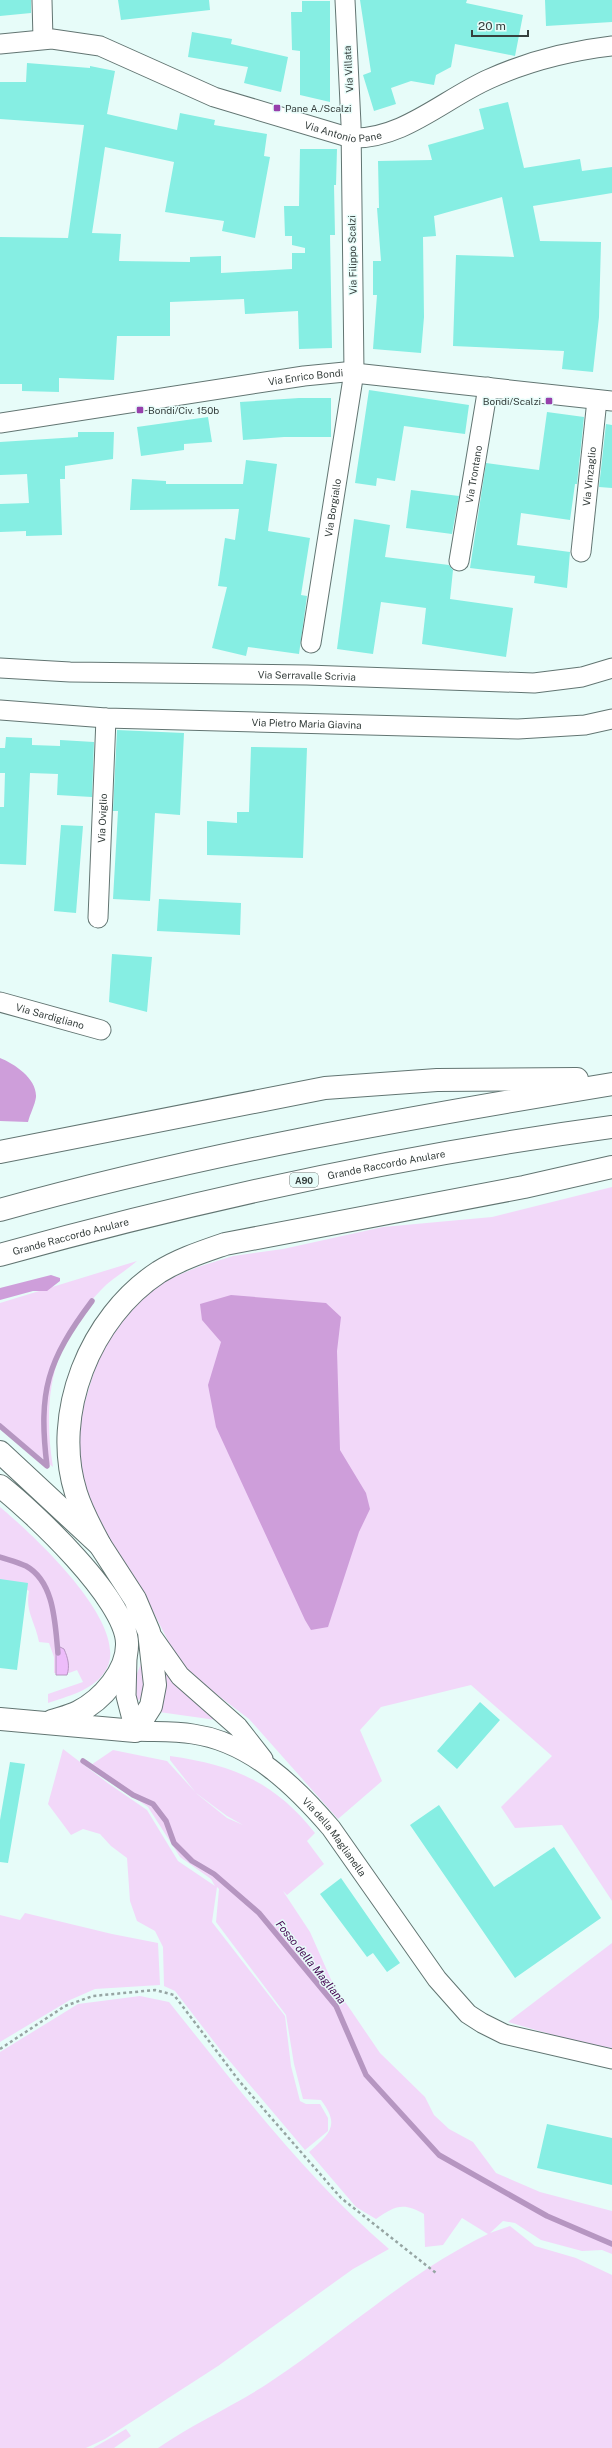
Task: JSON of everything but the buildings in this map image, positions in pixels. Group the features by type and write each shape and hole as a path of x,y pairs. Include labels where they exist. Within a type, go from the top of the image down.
{"main road":[{"path":"0,1152 288,1094 339,1086 437,1080 612,1079"},
{"path":"2,1209 260,1147 406,1118 612,1084"},
{"name":"Grande Raccordo Anulare","path":"0,1255 292,1182 400,1161 612,1127"},
{"path":"135,1730 151,1706 155,1685 149,1632 128,1586 100,1546 84,1515 72,1477 69,1430 74,1399 84,1365 101,1332 135,1291 158,1273 186,1257 225,1244 524,1187 612,1168"},
{"path":"0,1452 100,1546"},
{"path":"0,1486 32,1513 84,1567 119,1619 127,1644 115,1677 95,1701 76,1713 45,1724"},
{"name":"Via della Maglianella","path":"0,1719 45,1724 135,1730"}],"street":[{"path":"42,0 43,39"},
{"name":"Via Villata","path":"345,0 351,138"},
{"name":"Via Antonio Pane","path":"0,44 43,39 72,40 100,46 214,96 351,138 371,138 391,132 468,89 511,70 567,52 612,46"},
{"name":"Via Filippo Scalzi","path":"351,138 354,372"},
{"name":"Via Enrico Bondi","path":"0,423 297,377 354,372 605,400"},
{"name":"Via Borgiallo","path":"311,642 354,372"},
{"name":"Via Trontano","path":"460,560 488,387"},
{"name":"Via Vinzaglio","path":"581,552 605,400"},
{"name":"Via Serravalle Scrivia","path":"0,668 70,672 300,675 534,683 582,677 612,668"},
{"name":"Via Pietro Maria Giavina","path":"0,710 106,718 518,729 585,725 612,719"},
{"name":"Via Oviglio","path":"98,918 106,718"},
{"name":"Via Sardigliano","path":"0,1002 101,1030"},
{"path":"149,1632 180,1676 238,1727 273,1771"},
{"path":"127,1644 126,1696 135,1730"},
{"name":"Via della Maglianella","path":"135,1730 192,1734 208,1737 242,1751 273,1771 297,1790 331,1828 438,1980 468,2014 504,2034 612,2059"}],"path":[{"path":"0,2049 65,2006 93,1996 155,1990 174,1995 240,2082 340,2198 436,2273"}],"shaded area":[{"path":"0,1058 18,1068 33,1084 36,1097 28,1122 0,1121"},
{"path":"612,1187 612,1901 562,1825 515,1828 501,1807 552,1756 471,1685 381,1707 360,1730 382,1781 338,1819 249,1719 182,1668 142,1590 110,1544 89,1503 78,1454 81,1414 102,1346 144,1296 169,1279 198,1267 233,1256 283,1249 383,1227 492,1217"},
{"path":"137,1261 105,1286 84,1309 71,1329 61,1350 54,1372 50,1395 50,1442 53,1467 0,1424 0,1303"},
{"path":"51,1275 60,1278 60,1281 47,1291 33,1291 0,1300 0,1288"},
{"path":"231,1295 326,1303 341,1317 337,1351 340,1450 366,1493 370,1509 359,1532 328,1627 311,1630 305,1620 216,1427 208,1385 221,1342 202,1320 200,1304"},
{"path":"0,1507 55,1559 76,1583 94,1608 106,1632 110,1654 104,1673 86,1689 48,1703 48,1694 83,1682 77,1670 69,1673 54,1673 54,1657 49,1643 39,1642 29,1611 29,1591 24,1588 0,1585"},
{"path":"56,1645 64,1649 68,1665 67,1675 56,1675"},
{"path":"142,1661 146,1679 143,1697 136,1702 134,1681"},
{"path":"161,1670 166,1671 216,1720 159,1712"},
{"path":"63,1749 109,1784 147,1810 178,1861 215,1886 211,1879 180,1857 148,1807 88,1767 113,1750 167,1761 195,1792 170,1760 170,1756 214,1765 233,1771 268,1789 284,1801 300,1815 315,1833 307,1841 324,1864 287,1895 283,1891 310,1932 333,1984 380,2053 425,2097 434,2115 449,2129 473,2142 496,2173 540,2192 612,2211 612,2254 602,2250 582,2251 541,2240 515,2223 503,2221 490,2233 510,2226 535,2246 576,2258 612,2275 612,2448 158,2448 270,2382 431,2266 488,2234 462,2218 443,2245 425,2247 424,2214 410,2208 399,2207 376,2219 356,2207 309,2152 322,2140 330,2129 330,2117 321,2100 303,2099 294,2064 286,2015 216,1922 219,1889 217,1887 212,1922 285,2016 291,2066 300,2101 306,2104 320,2104 328,2118 328,2131 305,2150 222,2052 175,1991 164,1986 163,1947 155,1931 137,1921 130,1901 127,1858 111,1846 100,1834 83,1829 71,1835 48,1804","holes":["196,1793 227,1816 243,1825 227,1818"]},
{"path":"25,1913 112,1934 158,1943 160,1985 95,1989 70,2000 0,2042 0,1915 20,1920"},
{"path":"612,1943 612,2048 588,2045 508,2022"},
{"path":"140,1996 169,2002 273,2131 329,2192 389,2249 353,2269 218,2366 105,2439 86,2448 0,2448 0,2052 78,2004"},
{"path":"126,2429 131,2436 114,2448 93,2448"}],"waterway":[{"path":"0,1426 47,1466 44,1417 45,1397 49,1378 65,1342 92,1301"},
{"name":"Fosso della Magliana","path":"0,1557 26,1566 36,1573 43,1582 52,1605 58,1653"},
{"name":"Fosso della Magliana","path":"83,1761 133,1795 153,1804 166,1821 174,1843 192,1861 214,1874 259,1913 336,2006 366,2075 439,2155 547,2216 612,2244"}],"place":[{"name":"Pane A./Scalzi","path":"277,108"},
{"name":"Bondi/Scalzi","path":"549,401"},
{"name":"Bondi/Civ. 150b","path":"140,410"}]}
